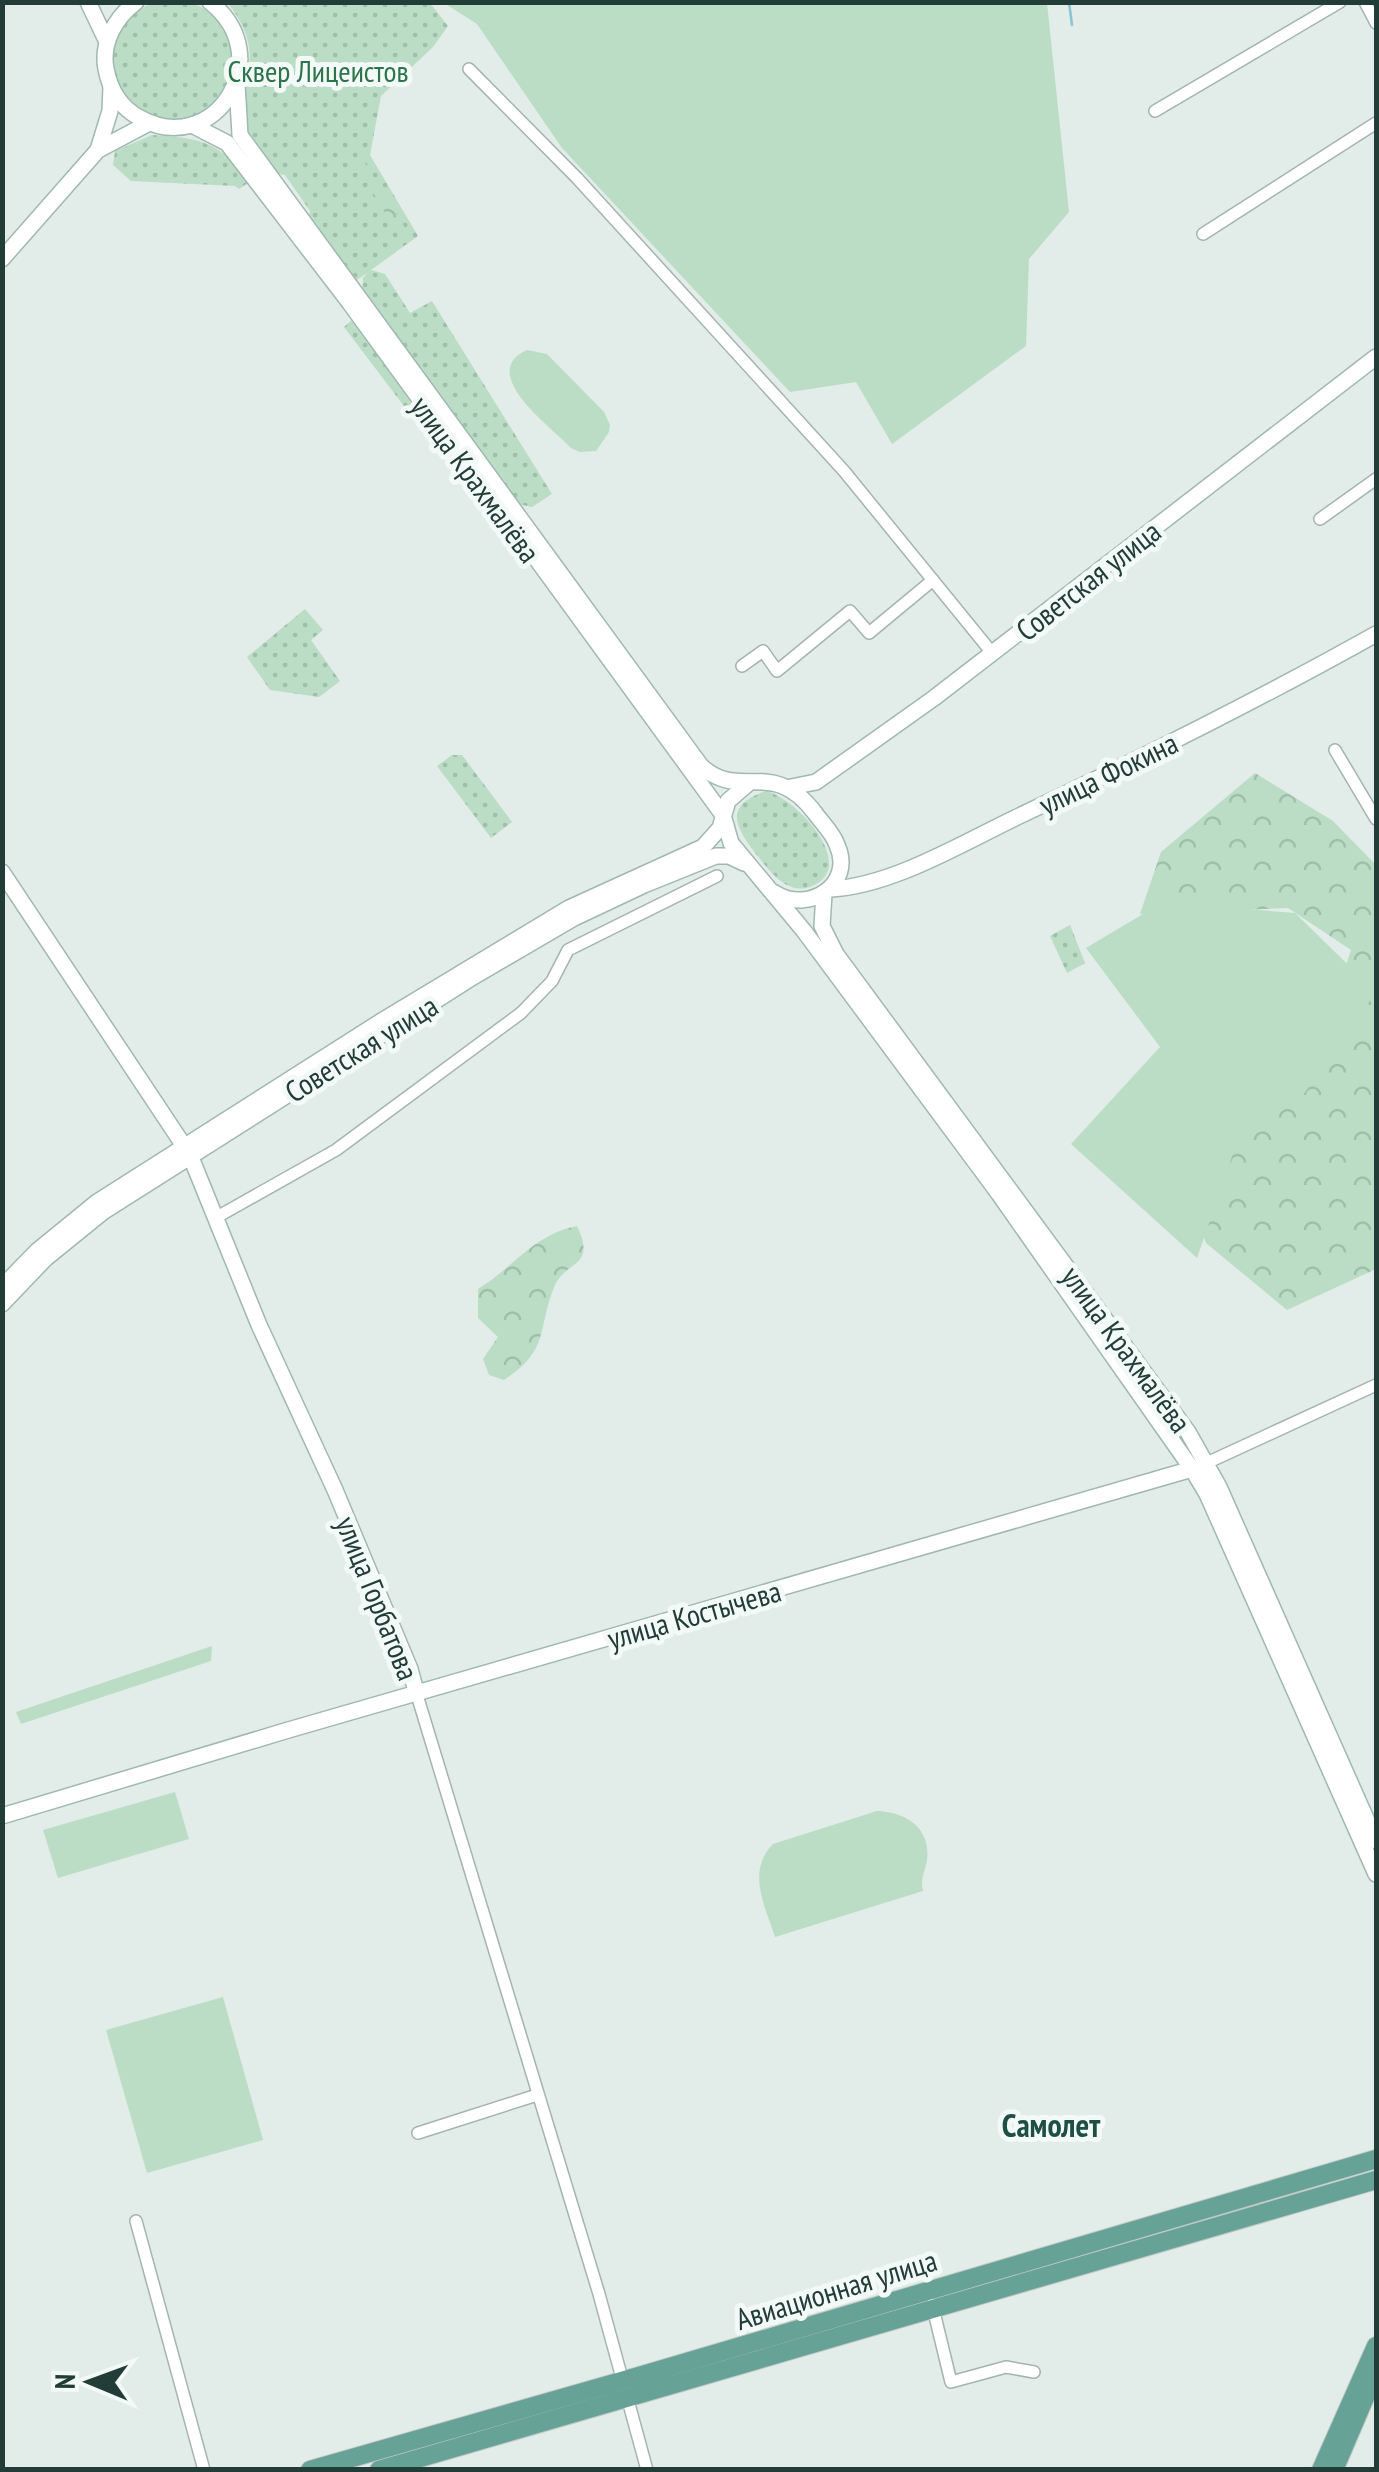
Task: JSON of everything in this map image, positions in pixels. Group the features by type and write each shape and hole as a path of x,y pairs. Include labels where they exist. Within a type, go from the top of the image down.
{"main road":[{"path":"88,2 107,42"},
{"path":"98,150 110,112 107,42 120,16 136,2"},
{"path":"210,2 230,23 241,52 234,139"},
{"path":"111,87 122,104 149,123 170,128 192,125 215,113 237,84"},
{"path":"2,260 98,150 149,123"},
{"path":"192,125 234,139 701,766 714,778 778,783 790,787 810,806 839,848 840,870 827,892 800,902 773,892 731,842 723,815 728,801 750,782"},
{"name":"улица Крахмалёва","path":"234,139 723,815"},
{"name":"Советская улица","path":"790,787 816,782 993,654 1376,357"},
{"name":"улица Фокина","path":"827,892 861,884 942,853 1222,718 1376,634"},
{"name":"Советская улица","path":"2,1304 68,1239 186,1151 380,1022 552,918 703,847 714,837 723,815"},
{"name":"Советская улица","path":"2,1287 97,1202 588,911 716,856 729,856 752,867"},
{"name":"улица Горбатова","path":"2,872 186,1151 335,1490 417,1695"},
{"name":"улица Крахмалёва","path":"773,892 1199,1467 1219,1488 1376,1841"},
{"name":"улица Крахмалёва","path":"827,892 822,926 836,954 1188,1432 1223,1529 1376,1874"},
{"name":"улица Костычева","path":"2,1816 1199,1467"},
{"name":"Авиационная улица","path":"379,2470 928,2290 1376,2159"},
{"name":"Авиационная улица","path":"310,2470 934,2309 1376,2180"},
{"path":"1321,2470 1376,2346"},
{"path":"1334,2470 1376,2372"}],"street":[{"path":"1155,111 1340,2"},
{"path":"1365,2 1376,23"},
{"path":"470,69 714,326 844,470 993,654"},
{"path":"1203,234 1376,123"},
{"path":"1320,519 1376,479"},
{"path":"742,666 763,650 777,671 850,611 868,633 934,580"},
{"path":"1335,750 1376,819"},
{"path":"217,1218 336,1150 521,1013 552,980 568,950 716,876"},
{"name":"улица Костычева","path":"1199,1467 1376,1386"},
{"name":"улица Горбатова","path":"417,1695 599,2294 647,2470"},
{"path":"418,2133 537,2095"},
{"path":"136,2221 204,2470"},
{"path":"928,2290 951,2382 1006,2367 1034,2372"}],"green space":[{"path":"173,0 196,4 216,17 229,37 233,60 229,83 216,103 196,116 173,120 150,116 130,103 117,83 113,60 117,37 130,17 150,4"},
{"name":"Сквер Лицеистов","path":"228,3 430,3 448,26 433,47 381,96 370,155 418,236 371,270 385,274 410,313 432,301 552,494 532,507 517,504 362,293 367,273 354,282 308,219 310,211 285,175 273,173 252,143 243,115 250,57 248,42"},
{"path":"444,3 1047,3 1069,212 1029,259 1026,346 892,444 856,382 790,392 562,148 477,24"},
{"path":"152,135 208,144 228,157 251,181 239,189 131,181 113,165 115,151"},
{"path":"362,158 407,231 399,236 359,169"},
{"path":"352,320 421,412 404,406 344,327"},
{"path":"527,350 547,354 604,412 609,432 596,451 571,448 522,400 510,372 513,360"},
{"path":"305,609 323,630 311,640 340,681 319,697 270,690 247,657"},
{"path":"452,755 462,755 512,822 491,838 437,766"},
{"path":"1255,773 1333,821 1376,865 1376,1269 1287,1310 1206,1243 1187,1196 1339,987 1351,950 1288,908 1140,914 1161,852"},
{"path":"766,791 806,818 826,849 829,864 825,876 812,886 795,888 780,880 742,834 739,810"},
{"path":"1163,902 1295,913 1376,992 1301,1098 1237,1142 1197,1258 1071,1144 1160,1047 1086,948"},
{"path":"1070,925 1085,963 1067,973 1050,936"},
{"path":"577,1226 584,1249 582,1256 555,1285 536,1348 504,1380 489,1375 483,1359 498,1337 478,1318 478,1289 548,1236"},
{"path":"212,1646 211,1661 21,1724 16,1712"},
{"path":"175,1792 189,1839 58,1878 43,1830"},
{"path":"877,1811 897,1814 920,1830 927,1848 923,1891 775,1937 759,1877 765,1854 773,1844"},
{"path":"223,1997 263,2140 147,2173 106,2030"}],"waterway":[{"path":"1069,2 1072,25"}],"district":[{"name":"Самолет","path":"1051,2125"}]}
